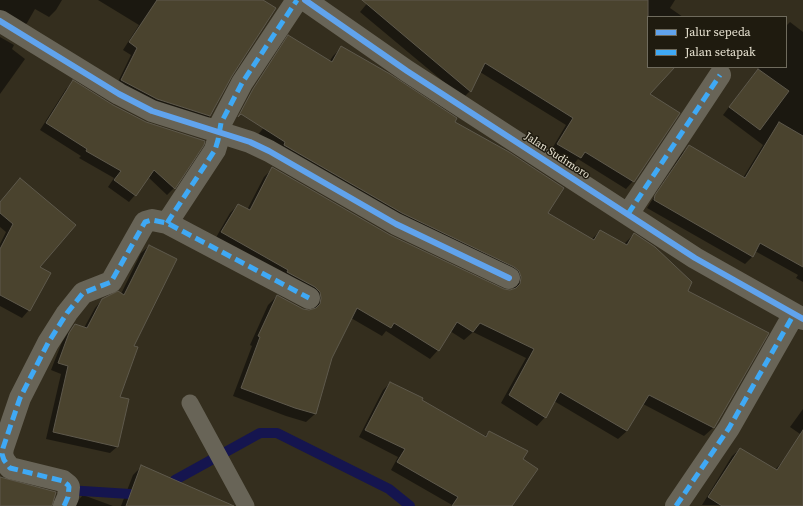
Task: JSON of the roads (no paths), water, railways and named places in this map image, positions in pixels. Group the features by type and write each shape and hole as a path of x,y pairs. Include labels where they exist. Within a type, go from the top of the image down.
{"street":[{"path":"167,223 215,150 222,122 242,82 309,2"},
{"name":"Jalan Sudimoro","path":"309,2 407,71 695,258 798,316"},
{"path":"0,21 119,94 152,111 250,142 269,151 396,224 509,278"},
{"path":"628,214 720,76"},
{"path":"67,496 64,481 10,468 6,464 2,454 2,448 20,398 48,343 67,314 83,294 111,282 145,222 152,220 167,223 309,298"},
{"path":"676,506 729,428 798,316"}],"lane":[{"path":"190,403 246,506"}],"waterway":[{"path":"175,480 260,433 277,433 389,489 410,506"},
{"path":"67,490 130,494"}]}
